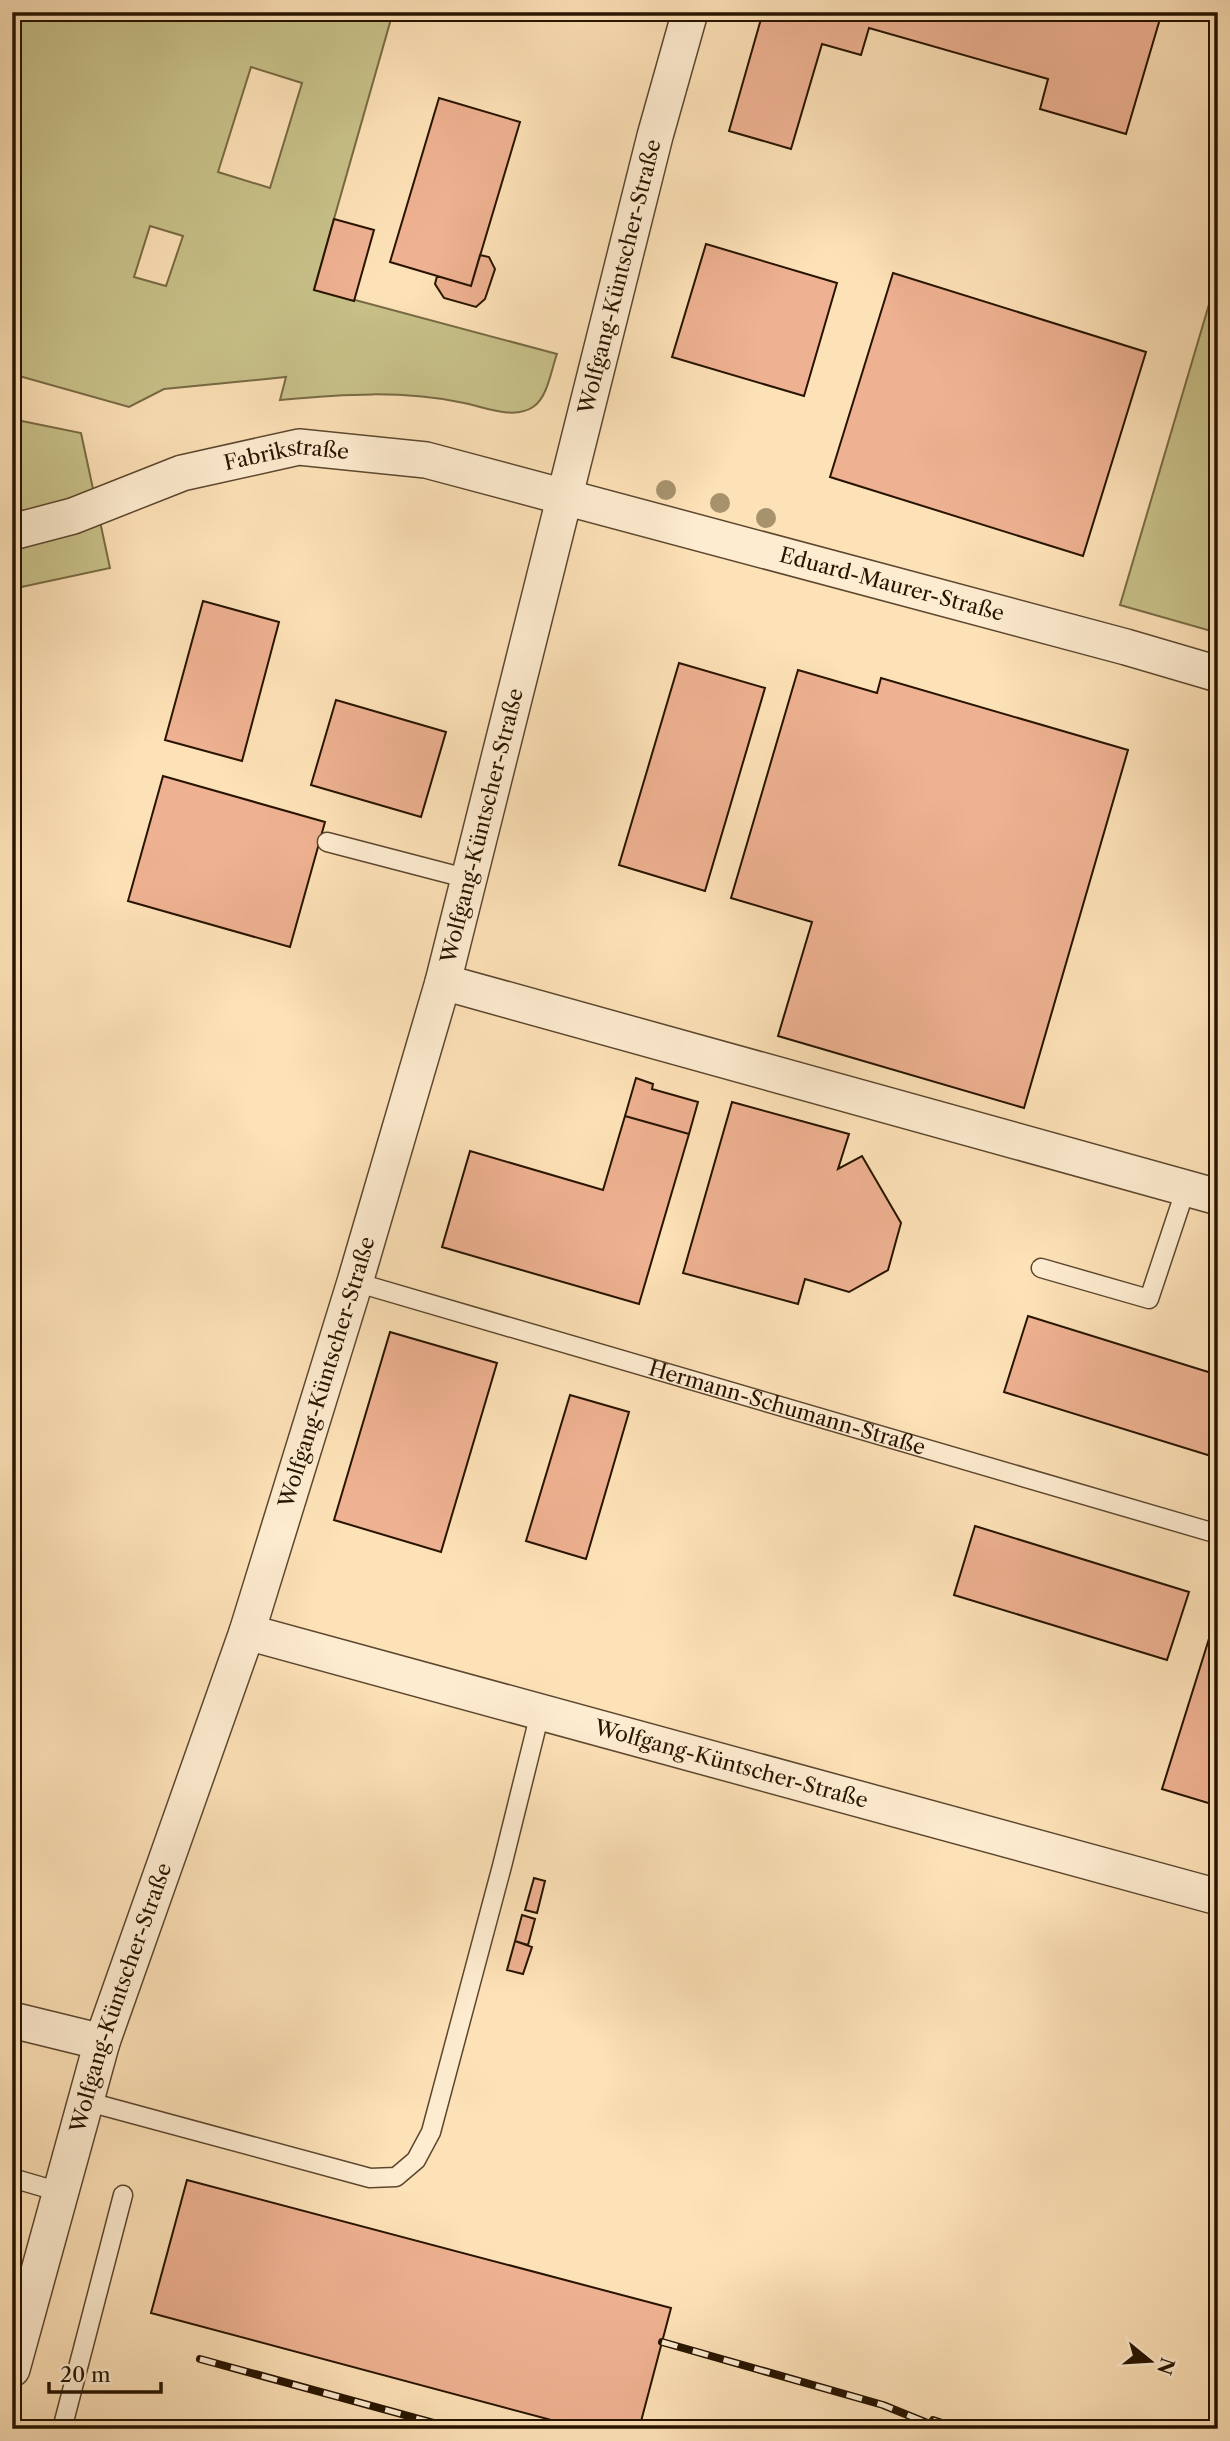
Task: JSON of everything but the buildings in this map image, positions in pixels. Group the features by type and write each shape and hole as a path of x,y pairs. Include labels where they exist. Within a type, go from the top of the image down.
{"street":[{"name":"Wolfgang-Küntscher-Straße","path":"12,2369 102,2042 247,1632 355,1282 443,982 655,136 690,12"},
{"name":"Fabrikstraße","path":"12,533 73,516 182,473 299,447 426,460 566,497"},
{"name":"Eduard-Maurer-Straße","path":"566,497 1218,674"},
{"path":"443,982 1202,1193"},
{"name":"Wolfgang-Küntscher-Straße","path":"247,1632 1218,1897"},
{"path":"12,2020 102,2042"}],"lane":[{"path":"327,842 469,879"},
{"path":"1041,1268 1149,1299 1202,1193"},
{"name":"Hermann-Schumann-Straße","path":"355,1282 1218,1534"},
{"path":"85,2101 370,2178 396,2177 416,2160 431,2133 540,1713"},
{"path":"12,2178 60,2192"},
{"path":"62,2429 123,2195"}],"shaded area":[{"path":"12,12 393,12 314,289 557,354 538,403 525,411 508,413 419,396 350,395 280,400 286,377 164,389 129,407 12,374","holes":["251,67 302,83 270,188 218,172","150,226 183,236 166,286 134,277"]},
{"path":"1218,274 1218,633 1120,605"},
{"path":"12,419 81,433 110,568 12,589"}],"railway":[{"path":"662,2342 883,2405 942,2429"},
{"path":"200,2359 456,2429"},
{"path":"933,2420 960,2429"}]}
